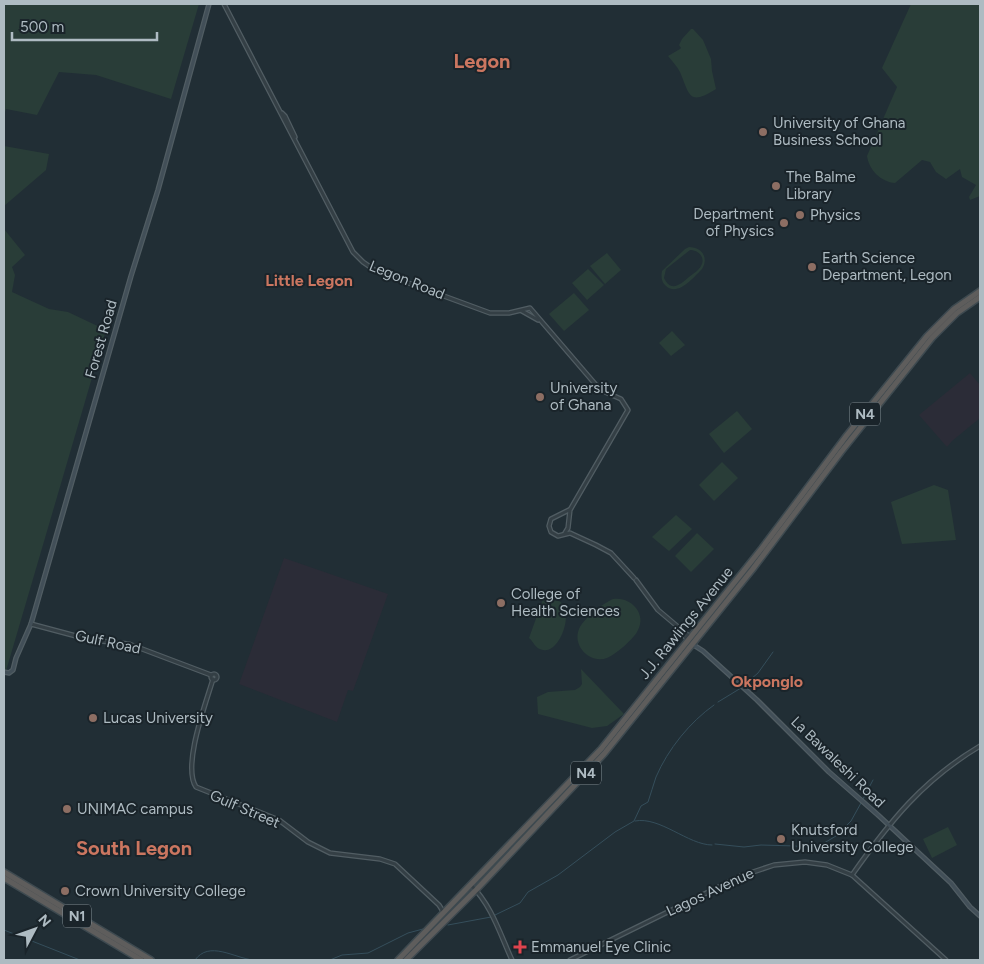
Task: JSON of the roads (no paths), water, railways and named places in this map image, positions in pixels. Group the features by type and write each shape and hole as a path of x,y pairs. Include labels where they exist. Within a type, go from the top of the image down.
{"highway":[{"name":"J.J. Rawlings Avenue","path":"406,960 473,888 604,754 848,435 927,336 954,310 980,291"},
{"name":"J.J. Rawlings Avenue","path":"692,641 757,563 846,444 932,338 957,314 980,297"},
{"name":"N1","path":"4,872 151,960"},
{"name":"N1","path":"4,878 140,960"},
{"name":"J.J. Rawlings Avenue","path":"398,960 442,910 448,908 473,888"}],"main road":[{"name":"Forest Road","path":"4,672 9,673 12,670 31,624 131,276 156,198 209,4"},
{"name":"La Bawaleshi Road","path":"692,641 794,735 834,777 951,883 970,907 980,916"}],"street":[{"name":"Legon Road","path":"224,4 285,116 344,238 362,262 376,271 490,313 508,313 530,308 541,321"},
{"path":"520,310 541,321 596,385 605,392 621,399 628,410 570,510 568,528 565,533"},
{"path":"570,510 551,520 549,529 556,535 573,534 611,553 635,579 658,610 692,641"},
{"path":"559,516 568,522"},
{"path":"568,528 573,534"},
{"name":"Gulf Road","path":"31,624 90,640 129,644 212,677"},
{"name":"Gulf Street","path":"212,677 192,758 193,783 196,788 279,820 308,842 330,853 380,859 395,864 442,910"},
{"path":"852,876 888,825 922,788 937,774 980,746"},
{"name":"Lagos Avenue","path":"570,960 741,876 774,865 794,862 827,865 852,876 946,960"},
{"path":"473,888 493,917 512,960"}],"waterway":[{"path":"744,685 758,673 773,652"},
{"path":"718,702 741,688"},
{"path":"495,915 520,903 528,892 558,875 615,832 634,821 641,806 648,802 656,777 673,746 696,719 714,705"},
{"path":"863,799 873,780"},
{"path":"715,844 744,847 761,845 796,846 808,850 836,836 851,821 861,803"},
{"path":"635,821 645,821 664,826 693,841 712,845"},
{"path":"448,925 491,917"},
{"path":"330,960 342,955 368,953 408,933 423,929"},
{"path":"4,930 80,960"},
{"path":"195,960 207,951 222,952 253,960"}],"place":[{"name":"University of Ghana Business School","path":"763,132"},
{"name":"The Balme Library","path":"776,186"},
{"name":"Physics","path":"800,215"},
{"name":"Department of Physics","path":"784,223"},
{"name":"Earth Science Department, Legon","path":"812,267"},
{"name":"University of Ghana","path":"540,397"},
{"name":"College of Health Sciences","path":"501,603"},
{"name":"Lucas University","path":"93,718"},
{"name":"UNIMAC campus","path":"67,809"},
{"name":"Knutsford University College","path":"781,839"},
{"name":"Crown University College","path":"65,891"},
{"name":"Emmanuel Eye Clinic","path":"520,947"}],"district":[{"name":"Legon","path":"482,61"},
{"name":"Little Legon","path":"309,280"},
{"name":"Okponglo","path":"767,681"},
{"name":"South Legon","path":"134,848"}]}
